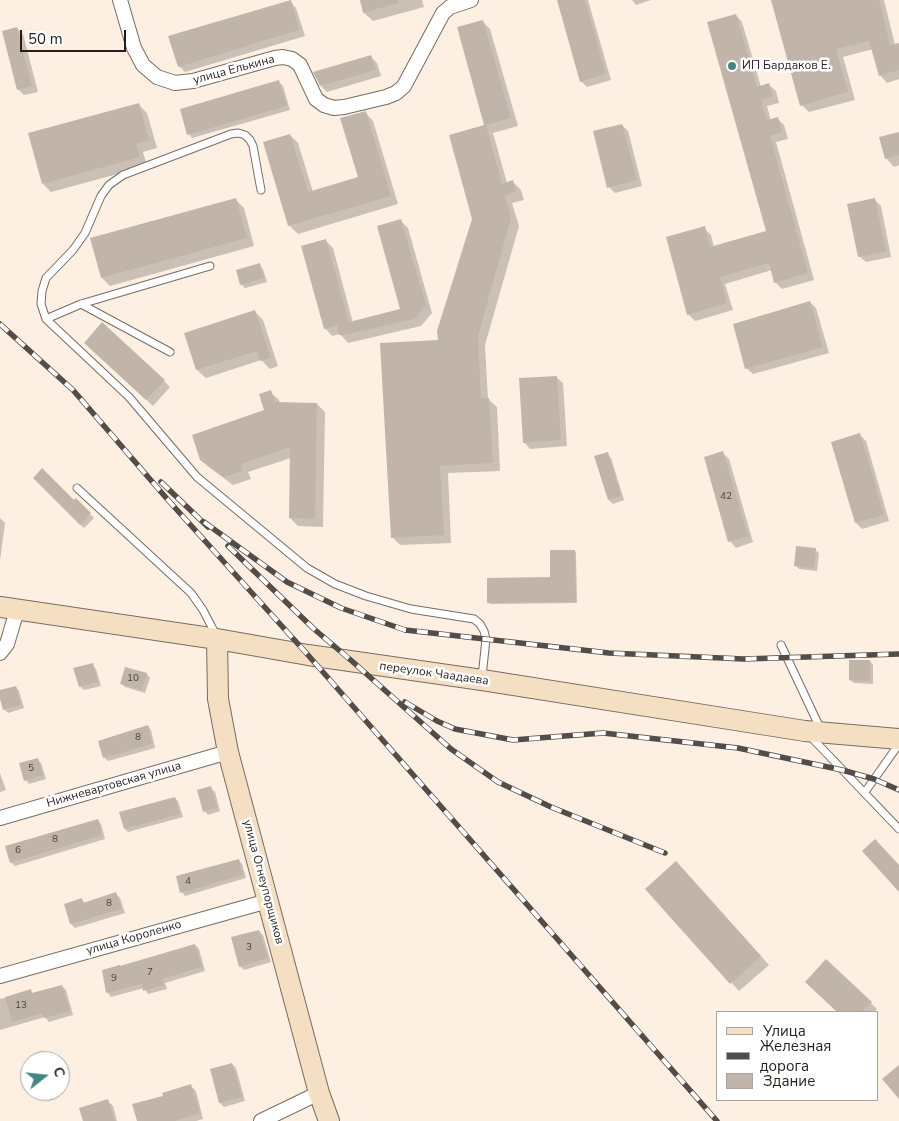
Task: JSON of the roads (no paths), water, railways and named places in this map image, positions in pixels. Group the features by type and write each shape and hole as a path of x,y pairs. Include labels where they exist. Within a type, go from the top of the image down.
{"street":[{"name":"улица Елькина","path":"120,0 134,48 143,65 157,77 175,83 193,81 284,57 292,59 300,65 316,99 324,105 334,108 386,96 404,86 443,12 458,3 471,0"},
{"name":"переулок Чаадаева","path":"0,653 7,644 8,608 217,639 308,656 482,680 814,732 899,738"},
{"name":"улица Огнеупорщиков","path":"217,639 218,699 228,752 319,1094 329,1121"},
{"name":"Нижневартовская улица","path":"0,818 228,752"},
{"name":"улица Короленко","path":"0,976 268,901"},
{"path":"261,1121 319,1094"}],"lane":[{"path":"261,190 253,146 245,135 238,133 123,175 109,185 101,196 85,233 73,250 46,278 41,304 46,319 129,397 197,477 307,568 335,584 366,596 411,609 474,619 484,631 486,639 482,680"},
{"path":"46,319 81,304 210,266"},
{"path":"81,304 170,352"},
{"path":"77,488 191,593 203,610 217,639"},
{"path":"781,645 814,732 899,829"},
{"path":"865,792 899,744"}],"railway":[{"path":"0,324 73,390 717,1121"},
{"path":"161,482 208,527"},
{"path":"204,522 287,582 341,608 405,630 609,653 744,659 899,654"},
{"path":"228,546 314,629 451,749 498,782 551,807 665,853"},
{"path":"405,702 437,721 455,729 513,740 603,733 738,748 842,770 874,779 899,790"}],"place":[{"name":"ИП Бардаков Е.","path":"732,66"}]}
